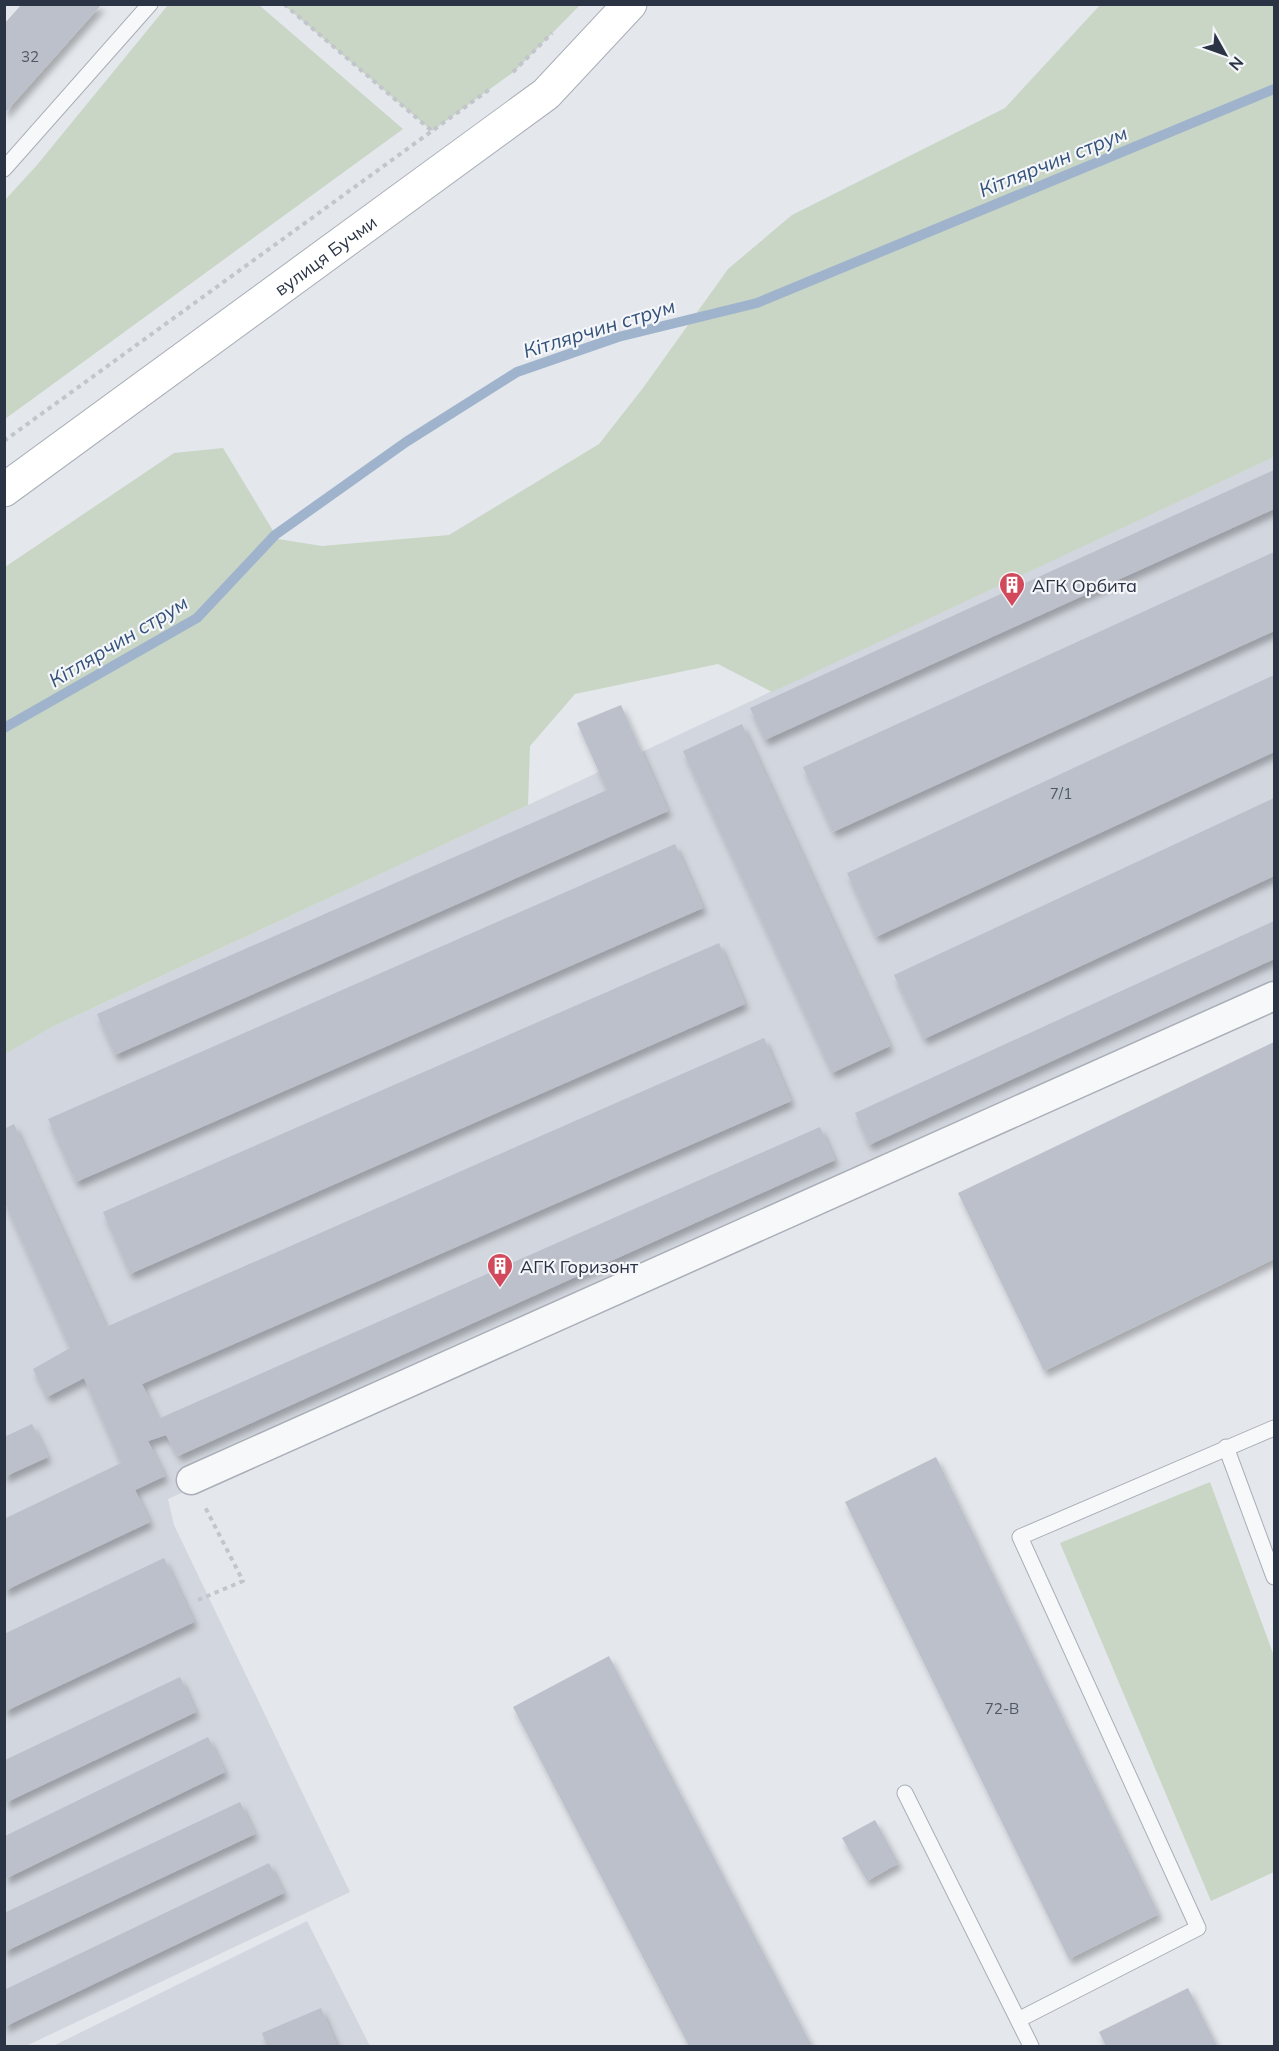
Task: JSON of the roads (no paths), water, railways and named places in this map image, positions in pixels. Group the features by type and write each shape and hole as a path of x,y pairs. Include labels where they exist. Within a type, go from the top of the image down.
{"street":[{"name":"вулиця Бучми","path":"4,490 546,93 618,10"},
{"path":"191,1480 1275,996"}],"lane":[{"path":"4,169 150,4"},
{"path":"1018,2020 1198,1928 1020,1537 1275,1428"},
{"path":"1226,1447 1275,1577"},
{"path":"905,1793 1031,2046"}],"waterway":[{"name":"Кітлярчин струм","path":"4,728 197,618 275,535 406,442 517,372 618,337 757,303 1274,89"}],"place":[{"name":"АГК Орбита","path":"1012,608"},
{"name":"АГК Горизонт","path":"500,1289"}]}
